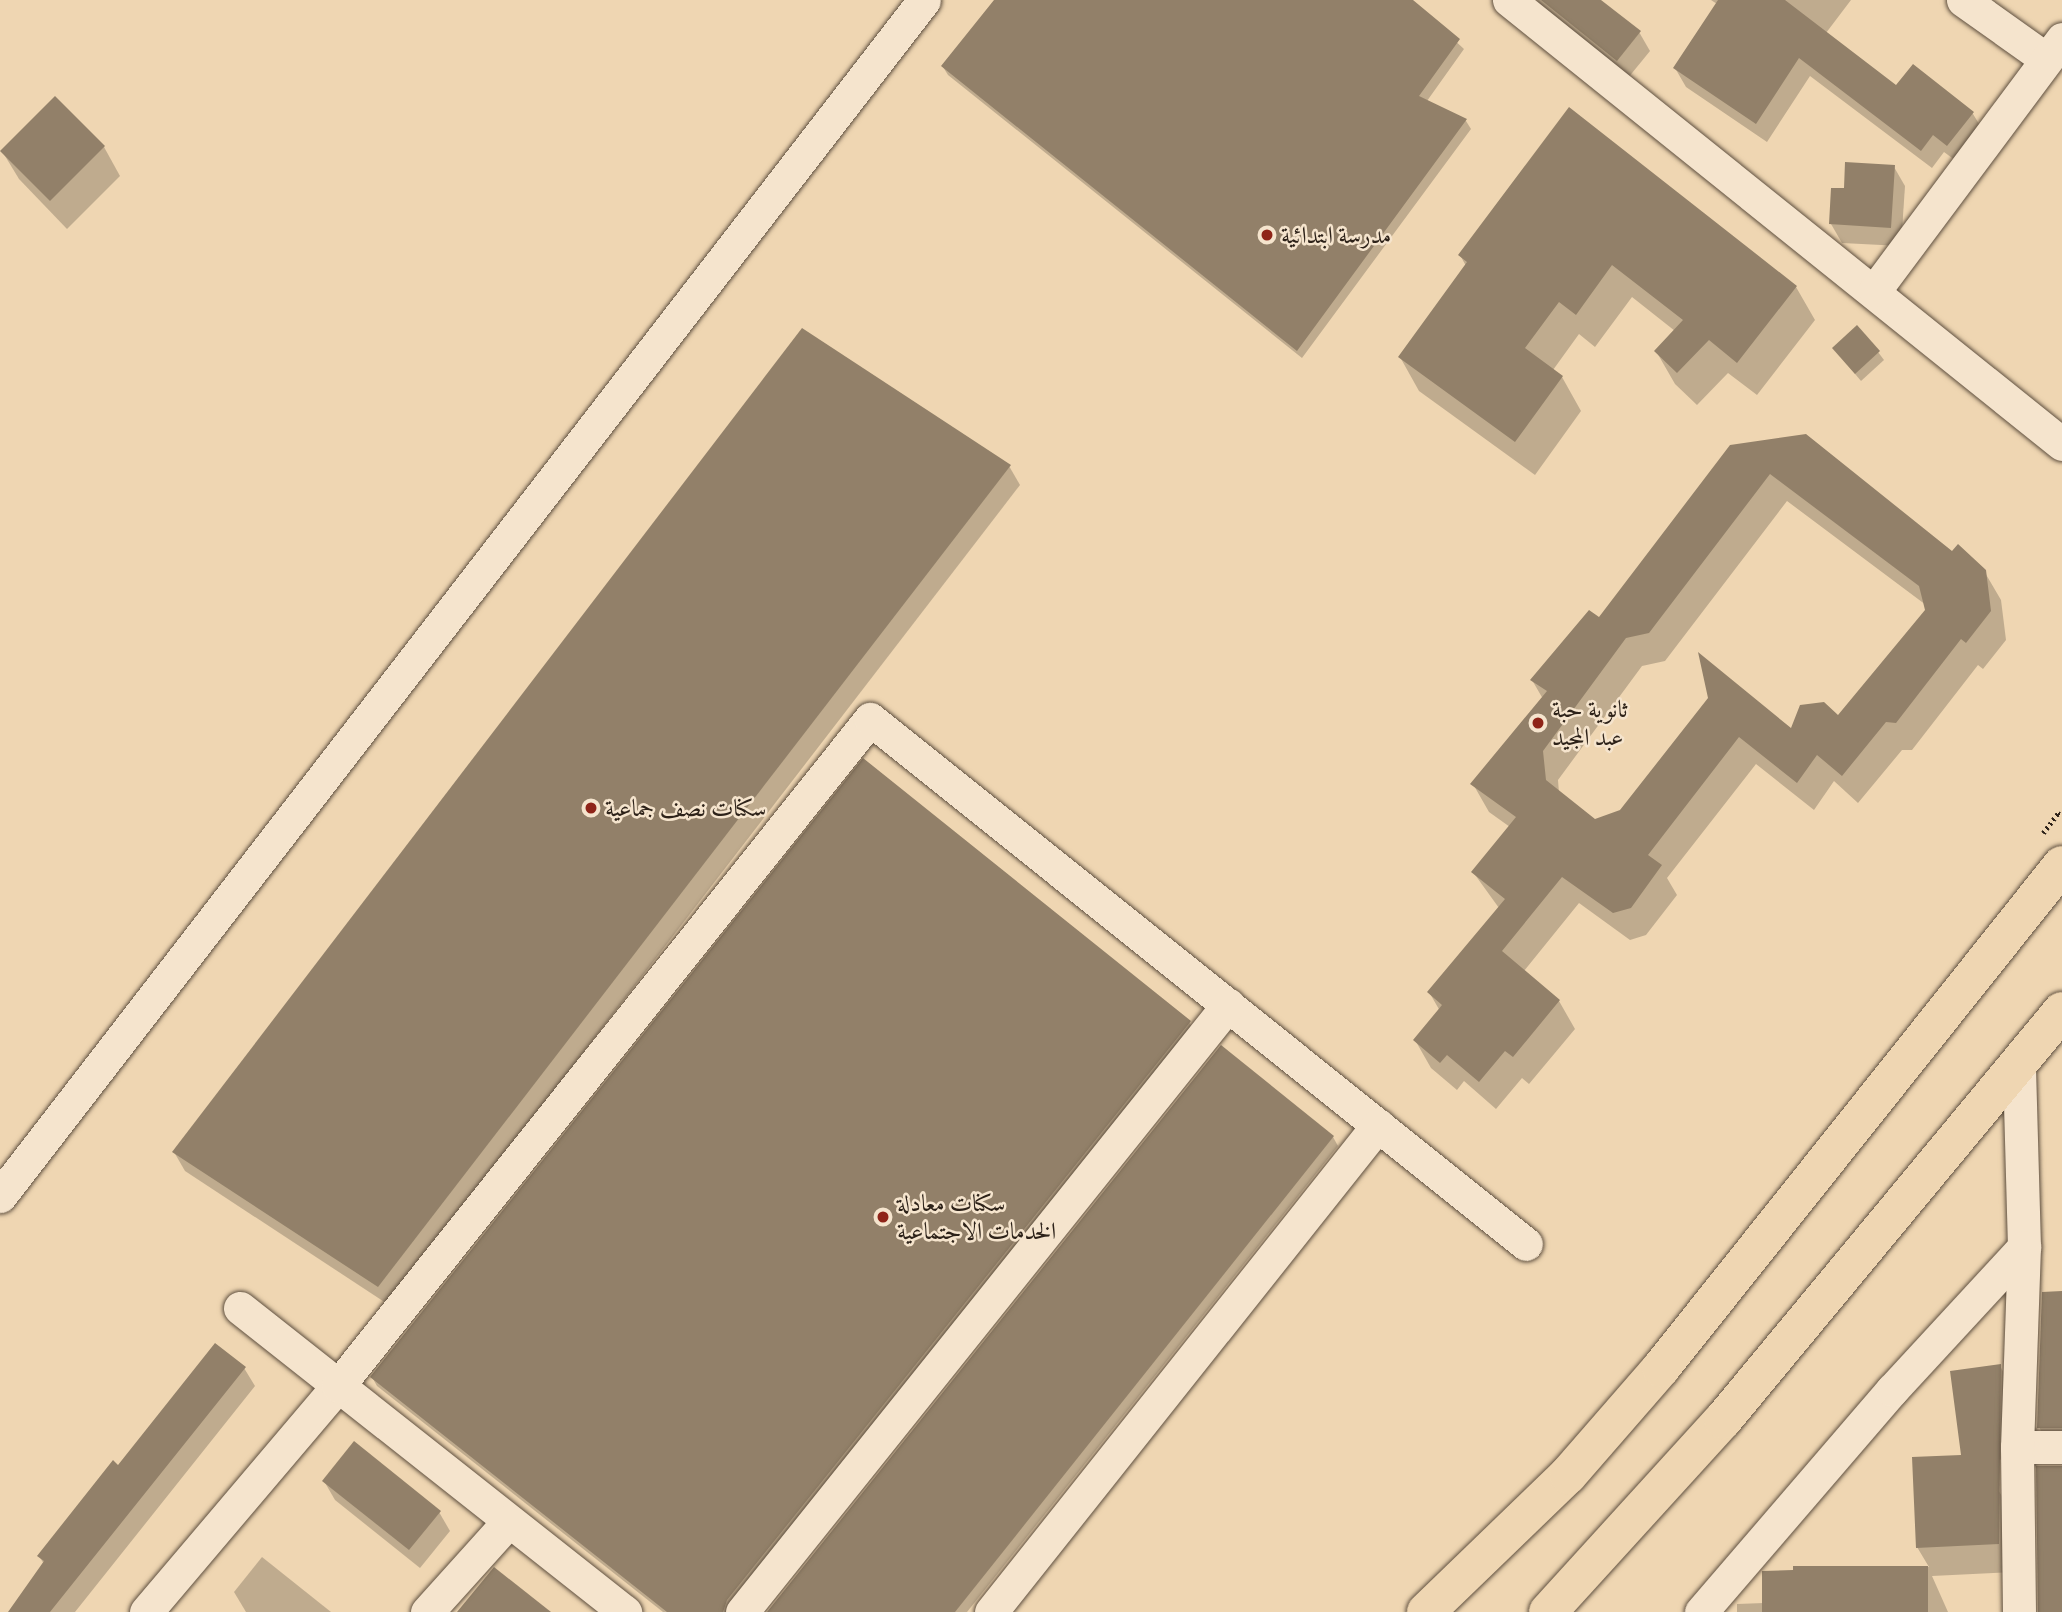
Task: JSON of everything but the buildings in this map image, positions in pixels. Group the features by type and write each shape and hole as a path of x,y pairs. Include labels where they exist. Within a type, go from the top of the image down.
{"main road":[{"path":"1426,1612 1569,1475 1661,1368 2062,865"},
{"path":"1548,1612 1723,1420 2062,1011"}],"street":[{"path":"0,1196 924,0"},
{"path":"1509,0 1875,290 2062,444"},
{"path":"1875,290 2054,49 1963,0"},
{"path":"146,1612 338,1386 870,719 1526,1244"},
{"path":"742,1612 1228,1005"},
{"path":"2019,1063 2024,1247 2017,1447 2019,1612"},
{"path":"991,1612 1378,1125"},
{"path":"1701,1612 1892,1390 2024,1247"},
{"path":"240,1308 625,1612"},
{"path":"2017,1447 2062,1447"},
{"path":"427,1612 509,1521"}],"place":[{"name":"مدرسة ابتدائية","path":"1267,235"},
{"name":"ثانوية حبة عبد المجيد","path":"1538,723"},
{"name":"سكنات نصف جماعية","path":"591,808"},
{"name":"سكنات معادلة الخدمات الاجتماعية","path":"883,1217"}]}
